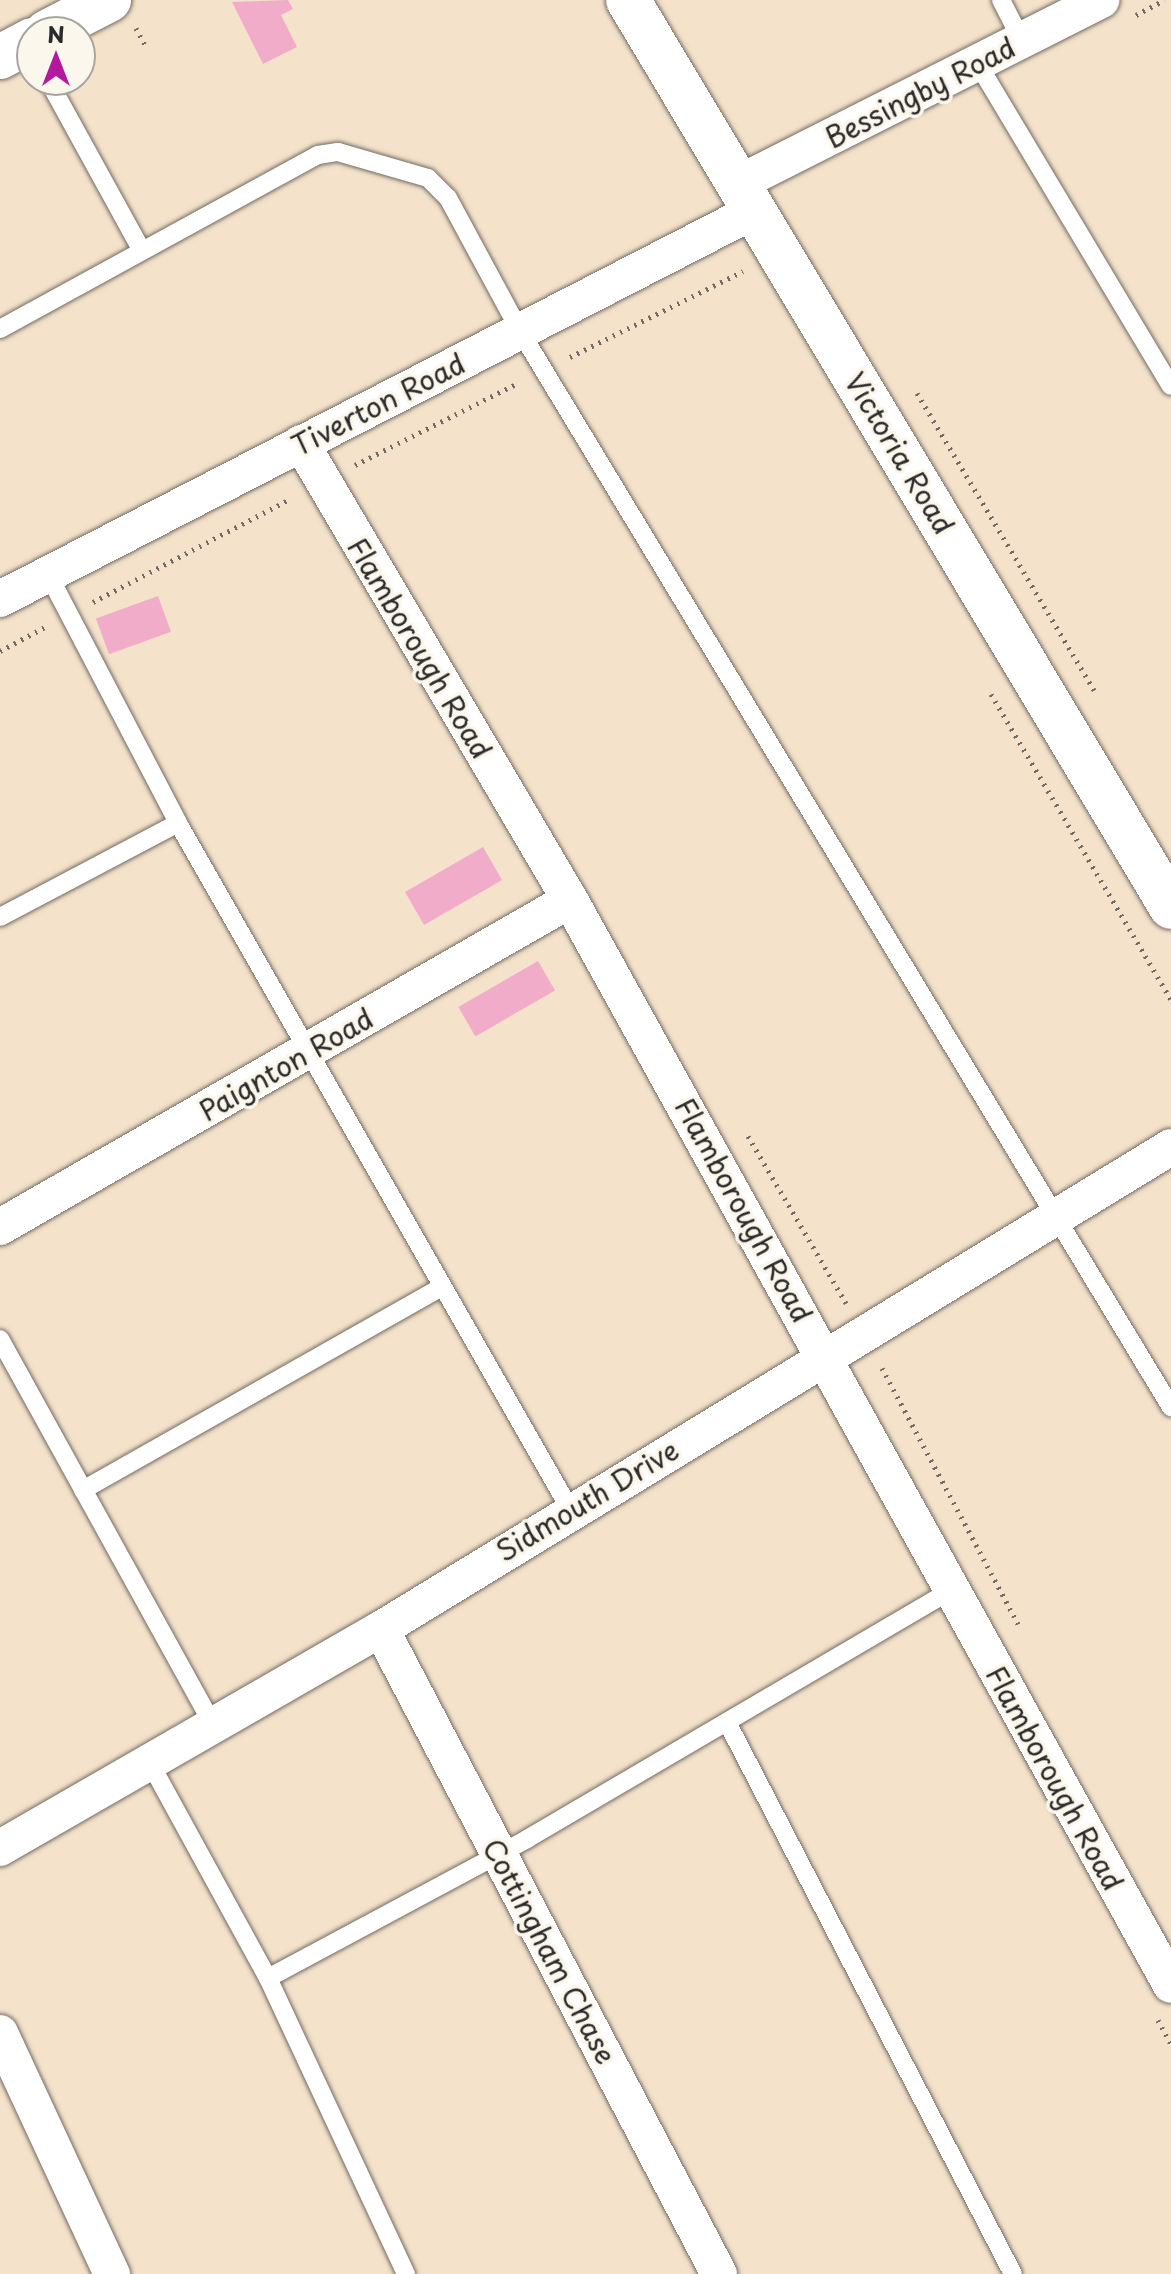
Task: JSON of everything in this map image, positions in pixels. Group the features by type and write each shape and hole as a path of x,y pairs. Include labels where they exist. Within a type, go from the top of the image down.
{"street":[{"path":"76,16 109,0"},
{"name":"Victoria Road","path":"628,0 1171,907"},
{"name":"Bessingby Road","path":"747,196 978,64 1101,0"},
{"name":"Tiverton Road","path":"0,599 520,331 747,196"},
{"name":"Flamborough Road","path":"301,443 321,482 570,900 1171,1985"},
{"name":"Paignton Road","path":"0,1227 570,900"},
{"name":"Sidmouth Drive","path":"0,1848 381,1629 570,1509 1060,1218 1171,1147"},
{"name":"Cottingham Chase","path":"381,1629 719,2274"},
{"path":"0,2033 112,2274"}],"lane":[{"path":"1001,0 1022,41"},
{"path":"978,64 1171,386"},
{"path":"57,96 142,251"},
{"path":"0,329 318,155 338,152 428,178 448,198 520,331 546,369 1060,1218 1171,1407"},
{"path":"48,574 67,616 178,823 570,1509"},
{"path":"0,917 178,823"},
{"path":"83,1490 442,1287"},
{"path":"0,1339 213,1725"},
{"path":"268,1978 728,1724 951,1590"},
{"path":"728,1724 1013,2274"},
{"path":"149,1761 268,1978 406,2274"}],"path":[{"path":"0,651 321,482 745,270"}],"building":[{"path":"288,0 293,9 281,15 297,47 263,64 232,2"},
{"path":"158,596 171,632 109,654 96,619"},
{"path":"483,847 502,880 424,925 405,892"},
{"path":"538,961 555,990 475,1036 458,1007"}]}
